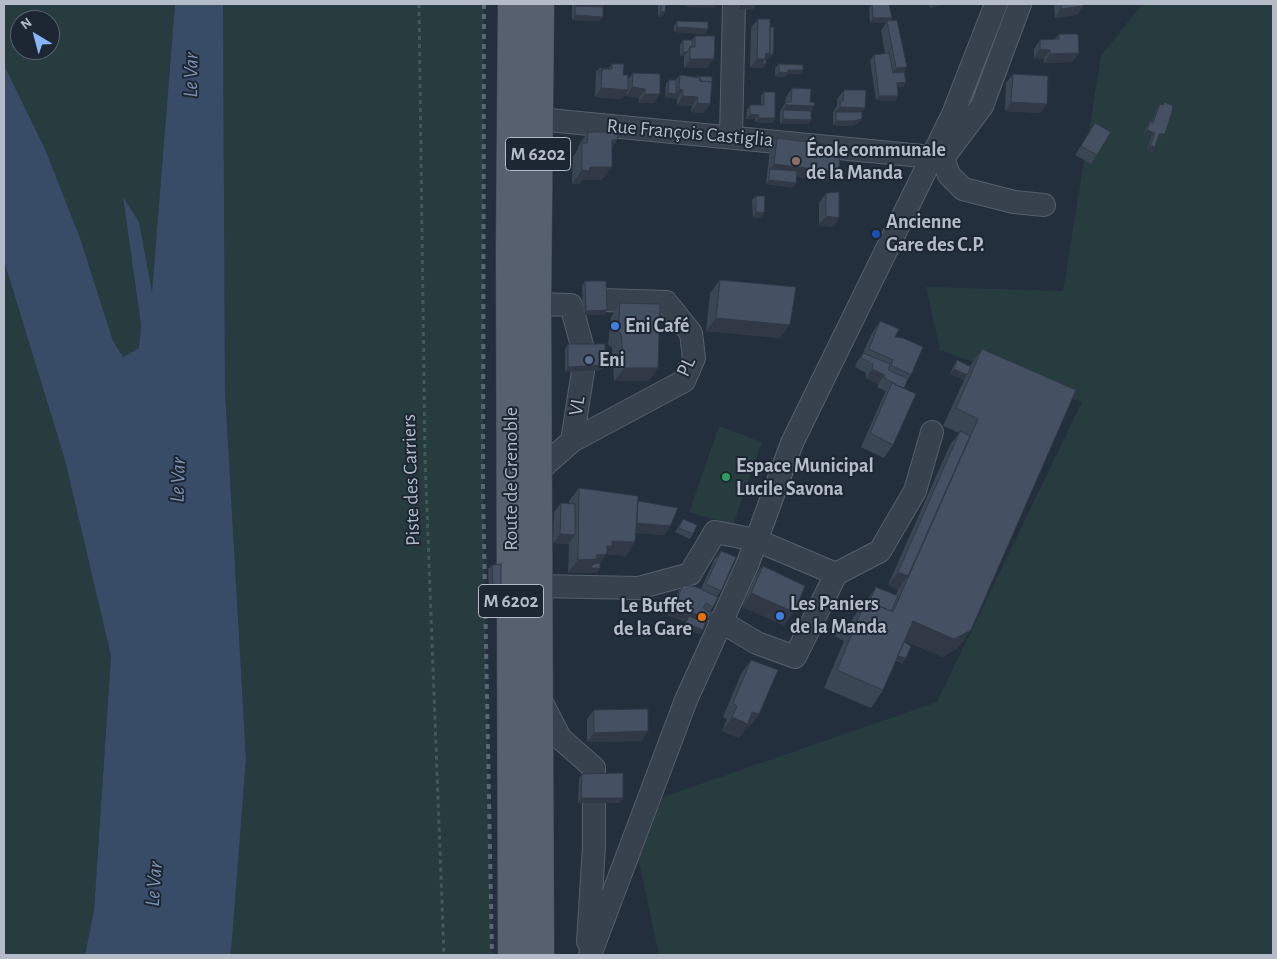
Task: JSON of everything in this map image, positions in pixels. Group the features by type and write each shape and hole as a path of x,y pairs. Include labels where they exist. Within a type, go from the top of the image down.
{"main road":[{"name":"Route de Grenoble","path":"512,4 510,249 512,954"},
{"name":"Route de Grenoble","path":"540,4 537,304 540,954"}],"street":[{"path":"731,136 734,4"},
{"path":"589,955 686,700 720,621 748,563 796,434 937,157 996,4"},
{"path":"937,157 982,106 1020,4"},
{"name":"Rue François Castiglia","path":"538,119 937,157"},
{"path":"937,157 949,175 963,189 1014,202 1044,206"},
{"name":"VL","path":"572,441 583,360 586,302"},
{"name":"PL","path":"537,304 666,302 691,333 694,358 684,380 572,441 537,472"},
{"path":"720,621 757,643 795,657 836,574 880,551 914,490 932,432"},
{"path":"538,586 638,588 690,574 715,532 756,540 836,574"},
{"path":"539,695 560,738 594,768 594,846 589,955"}],"path":[{"name":"Piste des Carriers","path":"420,4 425,468 444,955"}],"green space":[{"path":"4,4 175,4 152,294 139,222 123,198 141,325 139,348 123,357 113,341 80,238 45,149 4,65"},
{"path":"223,4 484,4 483,489 492,955 230,955 246,759 225,390"},
{"path":"1142,4 1273,4 1273,955 659,955 638,857 663,797 937,702 1082,402 940,350 926,287 1063,291 1101,56"},
{"path":"4,261 65,460 111,656 94,910 85,955 4,955"},
{"name":"Espace Municipal Lucile Savona","path":"719,426 762,442 733,525 689,512"}],"water":[{"name":"Le Var","path":"175,4 223,4 225,390 246,759 232,939 230,955 85,955 94,910 111,656 65,460 4,261 4,65 45,149 80,238 113,341 123,357 139,348 141,325 123,197 139,222 152,292"}],"building":[{"path":"661,4 666,4 665,12 661,12"},
{"path":"872,4 889,4 892,18 873,18"},
{"path":"1061,4 1083,4 1083,6 1061,9"},
{"path":"575,6 603,7 603,17 575,15"},
{"path":"758,19 770,19 770,53 766,53 765,59 757,59"},
{"path":"897,20 907,67 896,68 887,21"},
{"path":"677,21 708,22 708,29 677,27"},
{"path":"770,27 774,27 773,54 768,54 770,53"},
{"path":"1059,34 1078,34 1079,53 1050,54 1050,50 1040,49 1040,40 1059,39"},
{"path":"695,36 715,36 714,59 690,59 690,47 695,47"},
{"path":"683,40 692,40 692,47 687,52 683,52"},
{"path":"889,53 893,73 904,72 906,82 897,83 898,96 879,96 874,55"},
{"path":"612,64 624,64 623,75 628,75 628,90 601,88 602,69 612,69"},
{"path":"779,64 803,65 803,70 788,70 788,73 779,72"},
{"path":"599,68 609,69 602,69 599,73"},
{"path":"633,73 660,74 660,94 645,94 645,89 632,87"},
{"path":"1013,74 1048,76 1047,104 1011,102"},
{"path":"680,75 700,78 700,81 712,82 710,104 697,103 698,97 683,96 683,90 679,89"},
{"path":"697,76 712,77 712,82 700,81 700,78"},
{"path":"669,80 676,80 676,94 668,93"},
{"path":"792,88 811,89 810,102 815,103 814,106 786,105 786,102 791,102"},
{"path":"844,90 866,90 865,108 840,107 840,103 843,101"},
{"path":"764,92 775,92 775,118 758,118 759,115 750,114 750,105 764,105"},
{"path":"1164,102 1172,105 1173,108 1165,134 1159,134 1155,147 1150,146 1155,133 1147,130 1150,121 1153,123 1160,104 1163,105"},
{"path":"783,110 811,111 811,120 783,119"},
{"path":"836,112 862,112 862,119 836,121"},
{"path":"1095,123 1111,132 1097,155 1081,146"},
{"path":"588,132 618,132 617,140 612,140 612,167 590,167 589,171 582,170 582,143 587,143"},
{"path":"777,138 840,146 839,172 774,164"},
{"path":"770,169 797,171 796,183 769,180"},
{"path":"839,192 839,218 826,216 826,193"},
{"path":"756,196 765,196 764,213 756,212"},
{"path":"720,280 796,287 790,325 716,318"},
{"path":"585,281 606,281 607,310 586,311"},
{"path":"620,303 660,304 658,368 624,368 621,334 618,332"},
{"path":"880,321 899,329 895,337 903,338 923,347 911,375 891,365 893,360 869,349"},
{"path":"568,344 605,344 605,365 568,367"},
{"path":"982,349 1076,390 971,630 954,639 913,621 883,690 837,670 866,600 893,612 978,419 956,408"},
{"path":"863,353 890,364 888,370 908,379 904,388 895,385 884,378 885,375 872,369 873,364 861,358"},
{"path":"957,360 971,367 967,375 954,369"},
{"path":"892,383 916,394 893,445 870,433"},
{"path":"960,431 970,436 908,576 898,572"},
{"path":"579,488 638,496 635,542 612,541 612,546 607,546 607,554 596,555 597,559 578,560"},
{"path":"638,501 678,508 670,526 637,523"},
{"path":"561,503 575,504 575,535 560,534"},
{"path":"683,519 697,525 693,534 679,528"},
{"path":"721,551 736,557 721,591 706,584"},
{"path":"600,563 600,568 590,568 594,564"},
{"path":"501,564 501,587 493,587 492,565"},
{"path":"763,566 805,586 794,612 751,593"},
{"path":"683,585 696,587 718,597 713,607 706,603 703,608 711,613 709,619 674,606"},
{"path":"876,587 898,596 891,611 869,602"},
{"path":"689,616 705,623 703,630 686,623"},
{"path":"842,620 852,625 847,636 838,632"},
{"path":"904,642 911,646 906,658 898,656"},
{"path":"751,660 778,670 759,714 752,712 748,724 732,717 737,706 733,703"},
{"path":"648,709 648,731 594,733 594,710"},
{"path":"623,773 623,798 581,798 582,774"}],"railway":[{"path":"484,4 483,489 492,955"}],"place":[{"name":"École communale de la Manda","path":"796,161"},
{"name":"Ancienne Gare des C.P.","path":"876,234"},
{"name":"Eni Café","path":"615,326"},
{"name":"Eni","path":"589,360"},
{"name":"Espace Municipal Lucile Savona","path":"726,477"},
{"name":"Les Paniers de la Manda","path":"780,616"},
{"name":"Le Buffet de la Gare","path":"702,617"}]}
